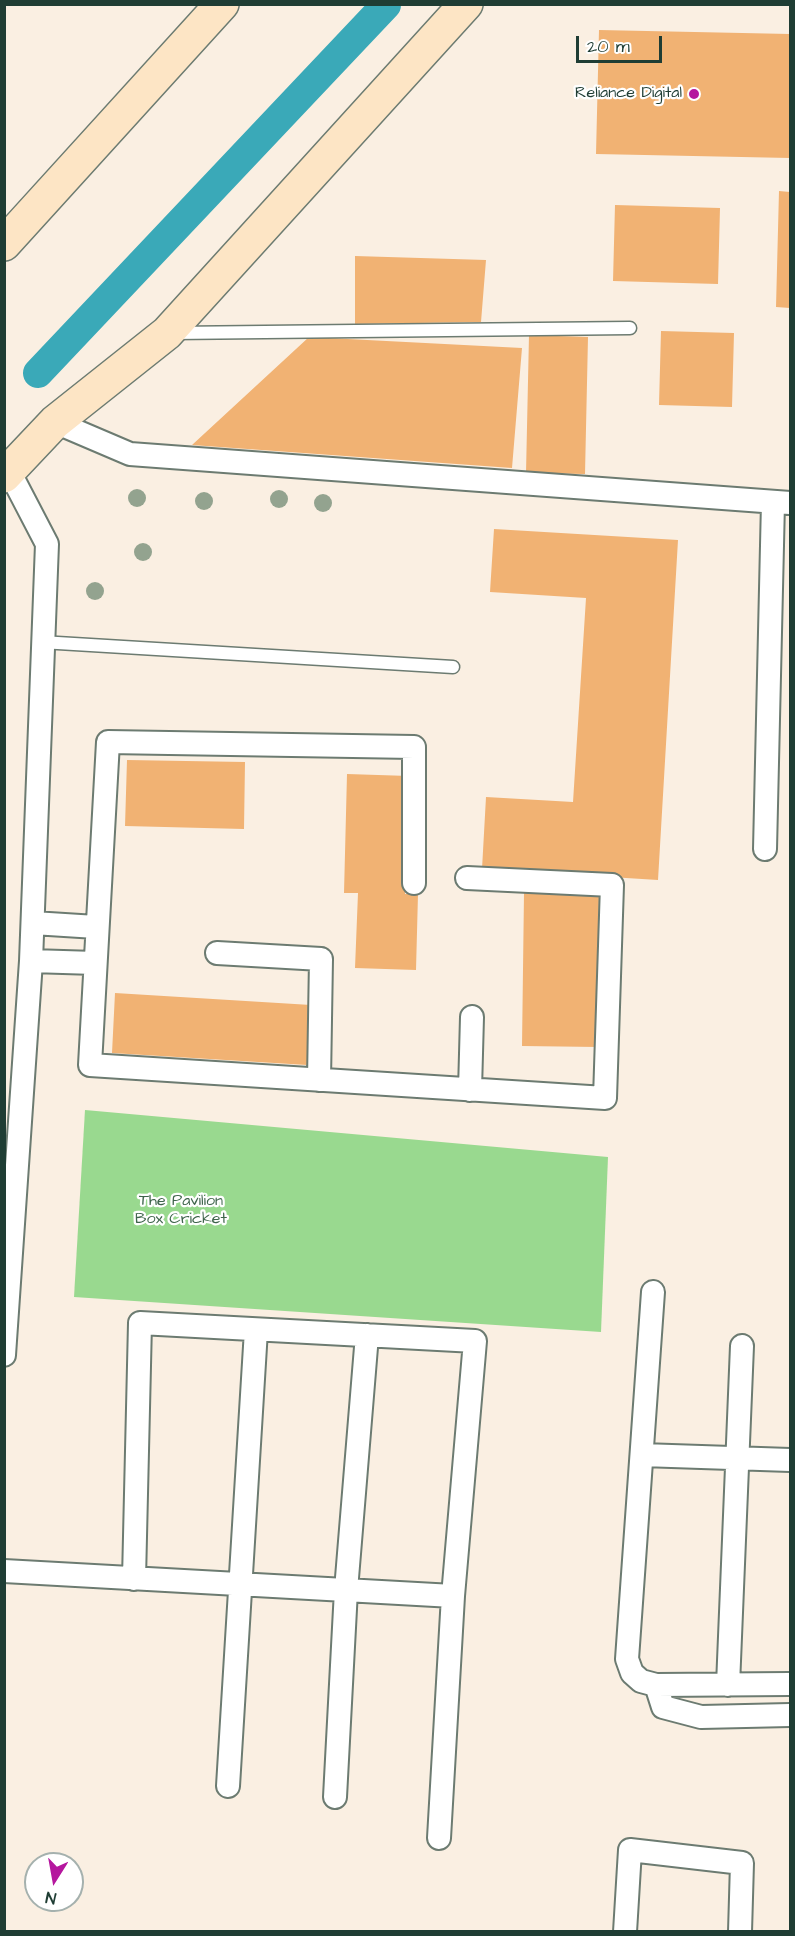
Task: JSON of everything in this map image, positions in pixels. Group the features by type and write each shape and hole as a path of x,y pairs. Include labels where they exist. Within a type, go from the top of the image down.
{"street":[{"path":"4,244 222,4"},
{"path":"4,1355 31,961 41,642 47,544 7,473 55,422 166,333 466,4"},
{"path":"55,422 130,454 782,503 765,849"},
{"path":"414,884 414,747 108,742 90,1065 605,1098 612,885 467,878"},
{"path":"33,923 96,927"},
{"path":"217,953 321,959 319,1080"},
{"path":"31,961 95,963"},
{"path":"470,1090 472,1017"},
{"path":"653,1292 627,1659 632,1673 641,1681 656,1685 790,1684"},
{"path":"134,1579 140,1323 475,1341 453,1596 439,1838"},
{"path":"228,1786 256,1330"},
{"path":"335,1797 346,1590 367,1335"},
{"path":"728,1685 742,1346"},
{"path":"642,1455 790,1460"},
{"path":"4,1571 453,1596"},
{"path":"656,1685 663,1707 701,1717 790,1715"},
{"path":"625,1932 630,1850 742,1863 740,1932"}],"lane":[{"path":"166,333 630,328"},
{"path":"41,642 453,667"}],"green space":[{"name":"The Pavilion Box Cricket","path":"85,1110 608,1157 601,1332 74,1297"}],"building":[{"name":"Reliance Digital","path":"599,30 790,34 790,158 596,154"},
{"path":"779,191 790,192 790,308 776,307"},
{"path":"615,205 720,208 718,284 613,281"},
{"path":"355,256 486,260 481,322 355,324"},
{"path":"661,331 734,333 732,407 659,405"},
{"path":"529,335 588,337 585,474 526,473"},
{"path":"309,337 522,348 512,468 192,445"},
{"path":"494,529 678,540 658,880 482,869 486,797 573,802 586,598 490,592"},
{"path":"127,760 245,762 244,829 125,826"},
{"path":"347,774 409,776 405,894 418,894 416,970 355,968 358,893 344,893"},
{"path":"524,893 599,894 598,1047 522,1046"},
{"path":"115,993 311,1005 307,1065 112,1053"}],"waterway":[{"path":"38,373 386,5"}],"place":[{"name":"Reliance Digital","path":"694,94"}]}
